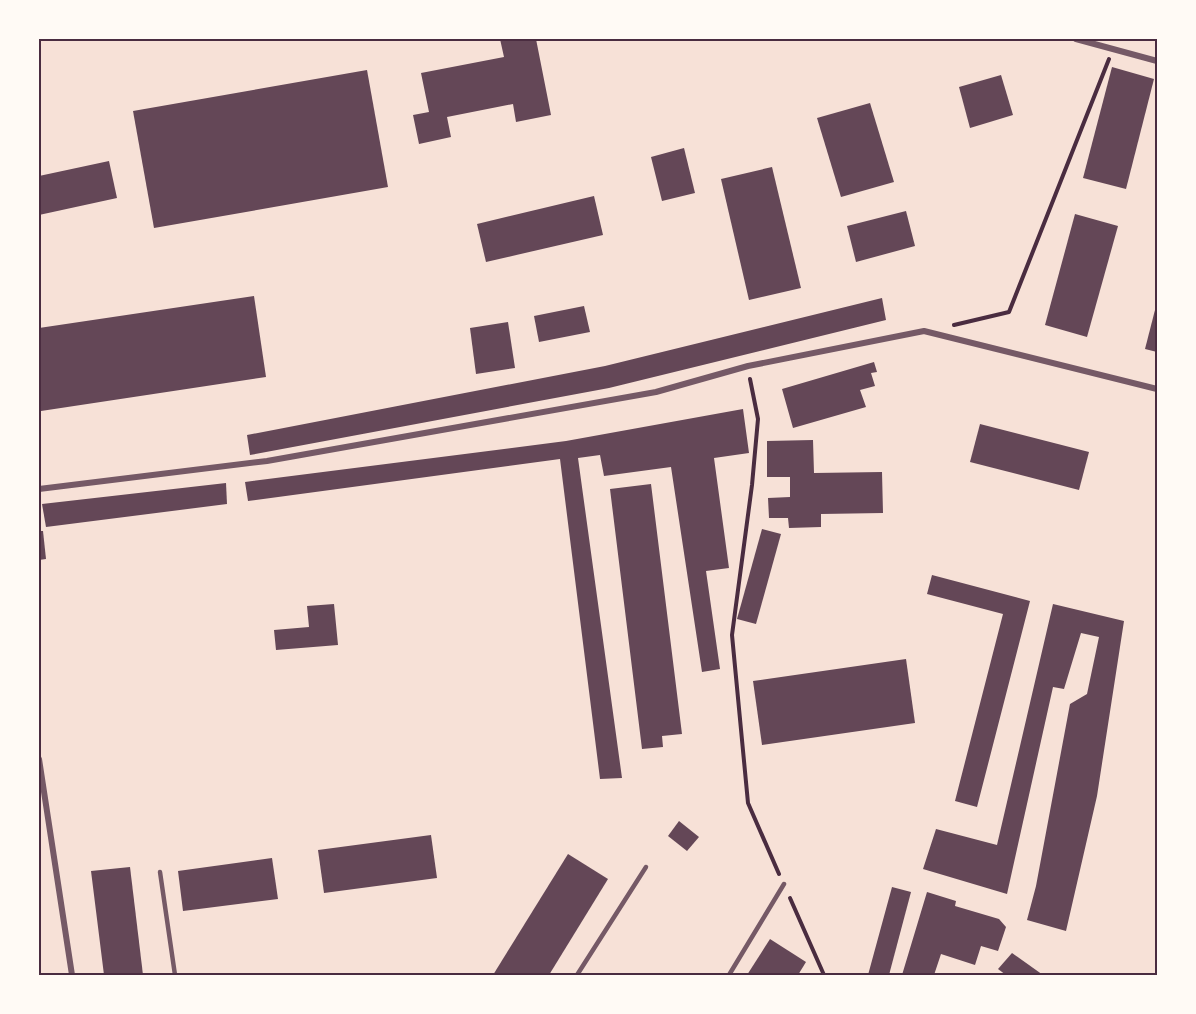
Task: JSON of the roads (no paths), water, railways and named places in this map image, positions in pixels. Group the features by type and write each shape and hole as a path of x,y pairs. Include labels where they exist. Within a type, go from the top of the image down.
{"street":[{"path":"1076,39 1157,61"},
{"path":"39,489 267,461 656,392 748,366 924,331 1157,389"},
{"path":"39,759 72,975"}],"lane":[{"path":"577,975 646,867"},
{"path":"160,872 176,975"},
{"path":"729,975 784,884"}]}
